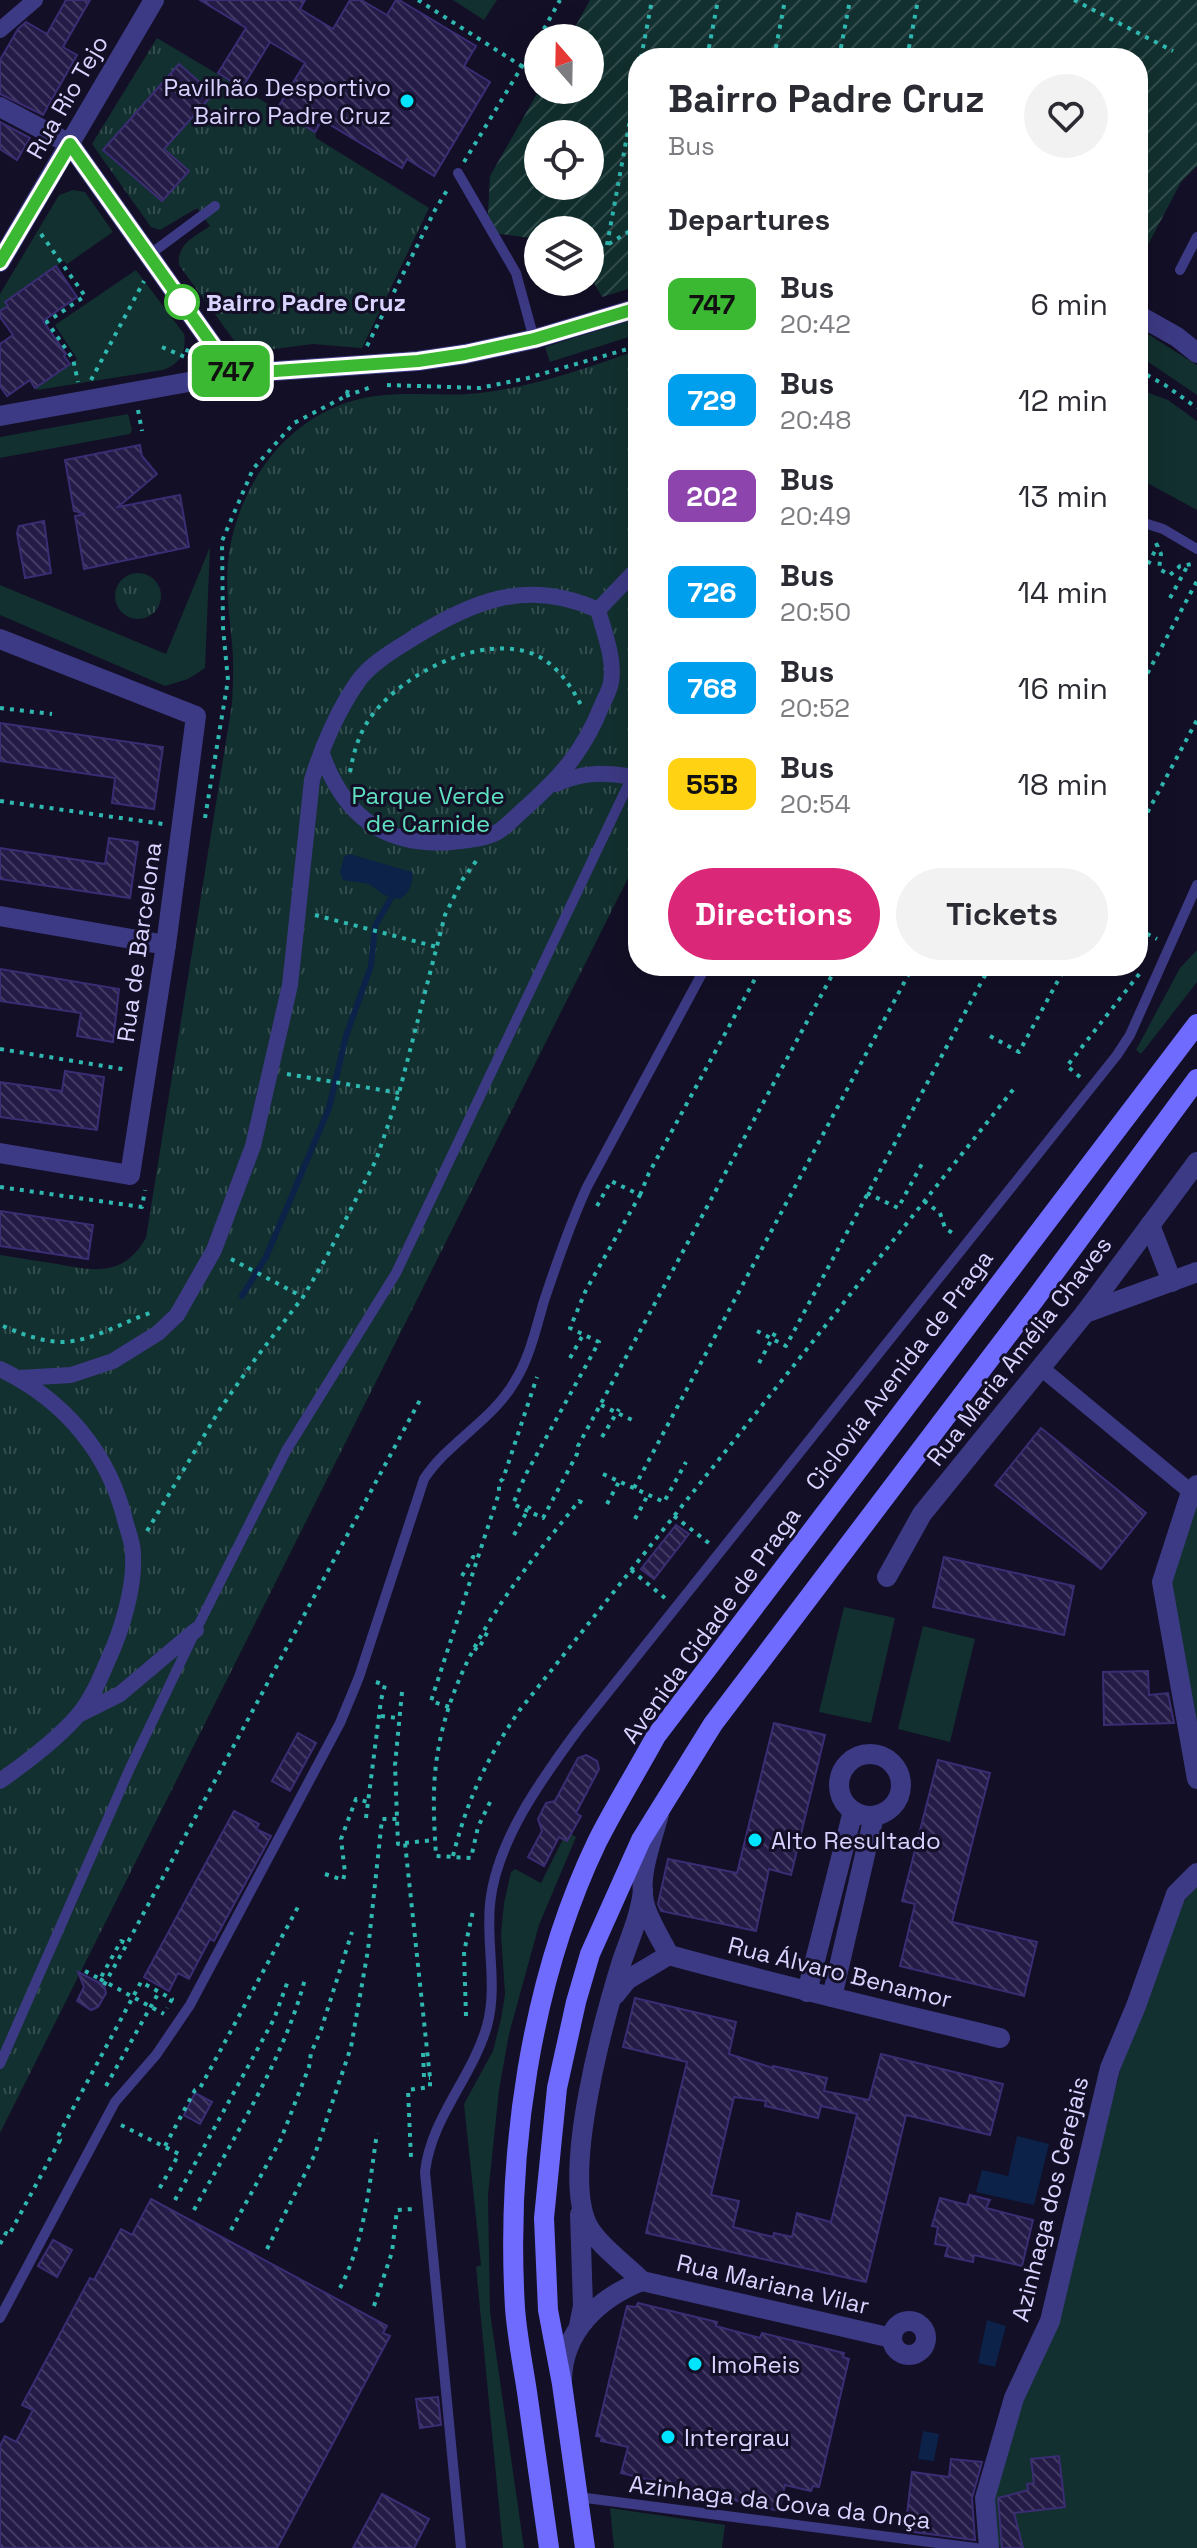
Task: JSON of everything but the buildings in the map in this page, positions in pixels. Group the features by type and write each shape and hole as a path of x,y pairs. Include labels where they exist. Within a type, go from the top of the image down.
{"main road":[{"name":"Avenida Cidade de Praga","path":"549,2548 515,2312 515,2189 528,2070 550,1968 597,1843 656,1736 1197,1024"},
{"path":"585,2548 562,2384 548,2310 544,2218 557,2088 590,1954 641,1840 713,1724 1035,1299 1197,1079"}],"street":[{"path":"0,30 35,0"},
{"name":"Rua Rio Tejo","path":"0,262 154,0"},
{"path":"0,107 70,144 233,374"},
{"path":"0,416 233,374 418,361 465,354 534,339 628,311"},
{"path":"1148,321 1197,353"},
{"path":"1177,337 1197,343"},
{"path":"598,610 628,578"},
{"path":"19,1378 71,1375 113,1361 158,1333 177,1315 214,1250 253,1146 290,985 311,790 322,754 360,678 386,655 465,608 509,596 559,596 598,610"},
{"path":"322,754 332,780 347,803 362,819 385,832 404,839 439,842 477,838 498,832 570,765 593,728 612,681 609,650 598,610"},
{"name":"Rua de Barcelona","path":"0,639 196,716 146,1073 139,1176"},
{"path":"550,786 576,775 628,770"},
{"path":"0,916 166,945"},
{"path":"0,1153 139,1176"},
{"name":"Rua Maria Amélia Chaves","path":"887,1577 922,1514 1085,1313 1197,1162"},
{"path":"1150,1225 1172,1282"},
{"path":"1085,1313 1197,1272"},
{"path":"1041,1368 1194,1489 1162,1582 1197,1779"},
{"path":"0,1369 19,1378 57,1405 85,1435 106,1465 122,1505 133,1554 128,1600 115,1646 94,1692 78,1714 0,1781"},
{"path":"78,1714 120,1694 196,1630"},
{"path":"878,1755 895,1766 900,1776 899,1797 893,1806 874,1816 853,1811 841,1794 839,1783 842,1772 856,1757 878,1755"},
{"path":"807,1992 853,1811"},
{"path":"562,2384 565,2357 579,2326 583,2306 581,2150 589,2094 601,2031 638,1917 643,1879 659,1812"},
{"path":"832,1997 874,1816"},
{"name":"Azinhaga dos Cerejais","path":"989,2548 985,2498 1014,2398 1050,2321 1110,2068 1176,1894 1197,1873"},
{"path":"611,2002 627,1980 669,1955 647,1910 643,1891"},
{"name":"Rua Álvaro Benamor","path":"669,1955 1000,2038"},
{"path":"579,2326 603,2301 622,2288 642,2281 588,2227 580,2207"},
{"name":"Rua Mariana Vilar","path":"642,2281 892,2338"}],"lane":[{"path":"458,173 516,273 534,339"},
{"path":"152,258 215,206"},
{"path":"1180,270 1197,237"},
{"path":"1148,527 1163,529 1197,549"},
{"path":"0,2064 130,1768 196,1630 286,1451 396,1273 628,785"},
{"path":"461,2548 425,2172 433,2136 467,2073 486,2029 492,1996 490,1904 496,1878 519,1819 577,1731 1117,1055 1130,1035 1197,885"},
{"path":"0,2318 115,2102 156,2055 190,2005 340,1723 359,1677 424,1479 498,1404 514,1383 526,1360 572,1220 587,1187 701,976"},
{"name":"Azinhaga da Cova da Onça","path":"578,2497 976,2548"}],"path":[{"path":"418,0 524,65"},
{"path":"546,24 560,0"},
{"path":"643,48 652,0"},
{"path":"709,48 718,0"},
{"path":"776,48 785,0"},
{"path":"841,48 850,0"},
{"path":"909,48 918,0"},
{"path":"1074,0 1173,51"},
{"path":"607,245 628,131"},
{"path":"28,215 85,296 47,322 73,359 82,400"},
{"path":"604,246 628,232"},
{"path":"82,400 152,258"},
{"path":"346,396 357,364 403,274"},
{"path":"205,820 228,680 223,628 222,541 253,469 294,423 346,396 378,385 480,388 528,378 628,349"},
{"path":"1148,376 1197,408"},
{"path":"1148,535 1158,545 1161,559 1159,569 1170,575 1180,566 1197,564"},
{"path":"1148,564 1158,545"},
{"path":"1170,598 1189,564"},
{"path":"1148,672 1197,581"},
{"path":"347,803 358,741 374,713 416,676 456,656 510,650 537,656 569,685 593,728"},
{"path":"0,708 52,714"},
{"path":"1148,811 1197,720"},
{"path":"0,801 181,827"},
{"path":"133,1554 220,1409 303,1297 376,1160 399,1093 445,915 463,879 498,832"},
{"path":"307,913 437,947"},
{"path":"1148,934 1157,939 1152,950"},
{"path":"757,976 586,1290 570,1328 599,1342 526,1474 513,1504 529,1508 543,1518 832,976"},
{"path":"634,1488 908,976"},
{"path":"757,1331 773,1336 786,1346 985,976"},
{"path":"990,1036 1008,1042 1019,1052 1061,976"},
{"path":"1082,1079 1067,1066 1137,976"},
{"path":"0,1049 146,1073"},
{"path":"279,1073 399,1093"},
{"path":"453,1856 471,1794 497,1743 519,1711 1016,1086"},
{"path":"867,1193 884,1198 898,1208 924,1160"},
{"path":"0,1187 142,1207 139,1176"},
{"path":"593,1217 611,1181 627,1186 640,1195"},
{"path":"924,1201 940,1213 945,1228 956,1236"},
{"path":"222,1254 303,1297"},
{"path":"3,1326 43,1340 64,1342 157,1311 177,1315"},
{"path":"570,1358 583,1335"},
{"path":"759,1363 773,1336"},
{"path":"449,1707 431,1701 499,1493 497,1487 503,1479 540,1369"},
{"path":"104,1985 420,1400"},
{"path":"601,1405 618,1410 632,1420"},
{"path":"602,1437 618,1410"},
{"path":"603,1474 664,1502 686,1462"},
{"path":"607,1504 620,1480"},
{"path":"635,1519 649,1494"},
{"path":"479,1860 436,1856 433,1810 435,1768 449,1707 473,1648 501,1600 579,1501 586,1505"},
{"path":"514,1535 529,1508"},
{"path":"674,1516 710,1544"},
{"path":"462,1576 473,1557 478,1558"},
{"path":"631,1570 665,1598"},
{"path":"473,1648 478,1650 488,1631"},
{"path":"359,1677 385,1685 366,1818"},
{"path":"402,1692 395,1765 398,1844 435,1839"},
{"path":"381,1716 399,1718"},
{"path":"325,1874 343,1880 341,1839 356,1799 368,1802"},
{"path":"471,1858 478,1827 490,1802"},
{"path":"267,2249 315,2154 351,2047 368,1950 382,1819 397,1819"},
{"path":"405,1843 430,2078 430,2087 408,2090 411,2163"},
{"path":"165,2146 298,1907"},
{"path":"231,2230 286,2127 309,2067 352,1932"},
{"path":"100,1979 124,1943"},
{"path":"85,1971 164,2014"},
{"path":"175,2200 274,2019 289,1978"},
{"path":"194,2210 282,2045 305,1979"},
{"path":"0,2244 6,2233 9,2235 141,1982 169,1998"},
{"path":"465,1995 466,2016"},
{"path":"423,2053 424,2078 430,2078"},
{"path":"340,2288 357,2251 377,2133"},
{"path":"374,2306 392,2252 397,2210 414,2209 414,2220"}],"green space":[{"path":"453,0 497,0 484,20"},
{"path":"590,0 1197,0 1197,166 1181,182 1148,245 1148,48 628,48 628,289 602,297 604,216 524,216 524,237 487,232 490,176 531,104 604,104 604,24 577,24"},
{"path":"157,38 315,132 316,138 429,208 362,348 313,344 249,352 233,339 179,265 184,246 210,226 197,208 160,230 151,227 92,144"},
{"path":"73,190 85,192 113,232 5,302 8,306 0,311 0,294 59,195"},
{"path":"136,270 184,334 183,352 178,361 163,370 37,390 35,388 77,359 55,325"},
{"path":"628,321 628,337 550,362 545,347"},
{"path":"1148,334 1197,365 1197,395 1148,362"},
{"name":"Parque Verde de Carnide","path":"628,353 628,878 0,2133 0,1255 84,1268 108,1268 128,1260 146,1238 232,704 233,659 227,571 230,547 237,519 262,469 299,428 322,413 348,402 376,396 467,394 500,390 560,376"},
{"path":"1148,393 1168,400 1197,421 1197,510 1148,483"},
{"path":"128,414 130,434 0,458 0,437"},
{"path":"210,547 205,668 188,679 165,686 0,615 0,585 166,654"},
{"path":"138,573 154,580 161,596 154,612 138,619 122,612 115,596 122,580"},
{"path":"1197,950 1197,982 1141,1054 1136,1050 1180,968"},
{"path":"1197,1498 1197,1737 1170,1584"},
{"path":"844,1607 895,1618 871,1723 819,1712"},
{"path":"923,1626 975,1639 950,1742 898,1729"},
{"path":"571,1834 576,1837 539,1925 509,2034 499,2090 488,2195 490,2312 524,2548 503,2548 476,2267 481,2265 464,2104 493,2051 501,2019 505,1994 501,1934 511,1872 515,1869 541,1883 563,1839 567,1841"},
{"path":"1197,1886 1197,2548 1000,2548 987,2501 1124,2053 1183,1902"},
{"path":"610,2508 725,2525 722,2548 614,2548"}],"water":[{"path":"349,854 412,872 408,891 400,899 384,895 369,884 343,880 340,872 344,857"},
{"path":"1017,2136 1049,2144 1034,2205 976,2192 982,2170 1008,2176"},
{"path":"987,2320 1006,2326 995,2367 978,2363"},
{"path":"923,2431 939,2434 934,2461 918,2459"}],"waterway":[{"path":"242,1296 266,1257 329,1108 346,1036 371,966 375,926 395,891"}],"bus line":[{"name":"747","path":"0,262 70,144 233,374 418,361 465,354 534,339 628,311"}],"place":[{"name":"Pavilhão Desportivo Bairro Padre Cruz","path":"407,101"},
{"name":"Bairro Padre Cruz","path":"182,302"},
{"name":"Alto Resultado","path":"755,1840"},
{"name":"ImoReis","path":"695,2364"},
{"name":"Intergrau","path":"668,2437"}]}
